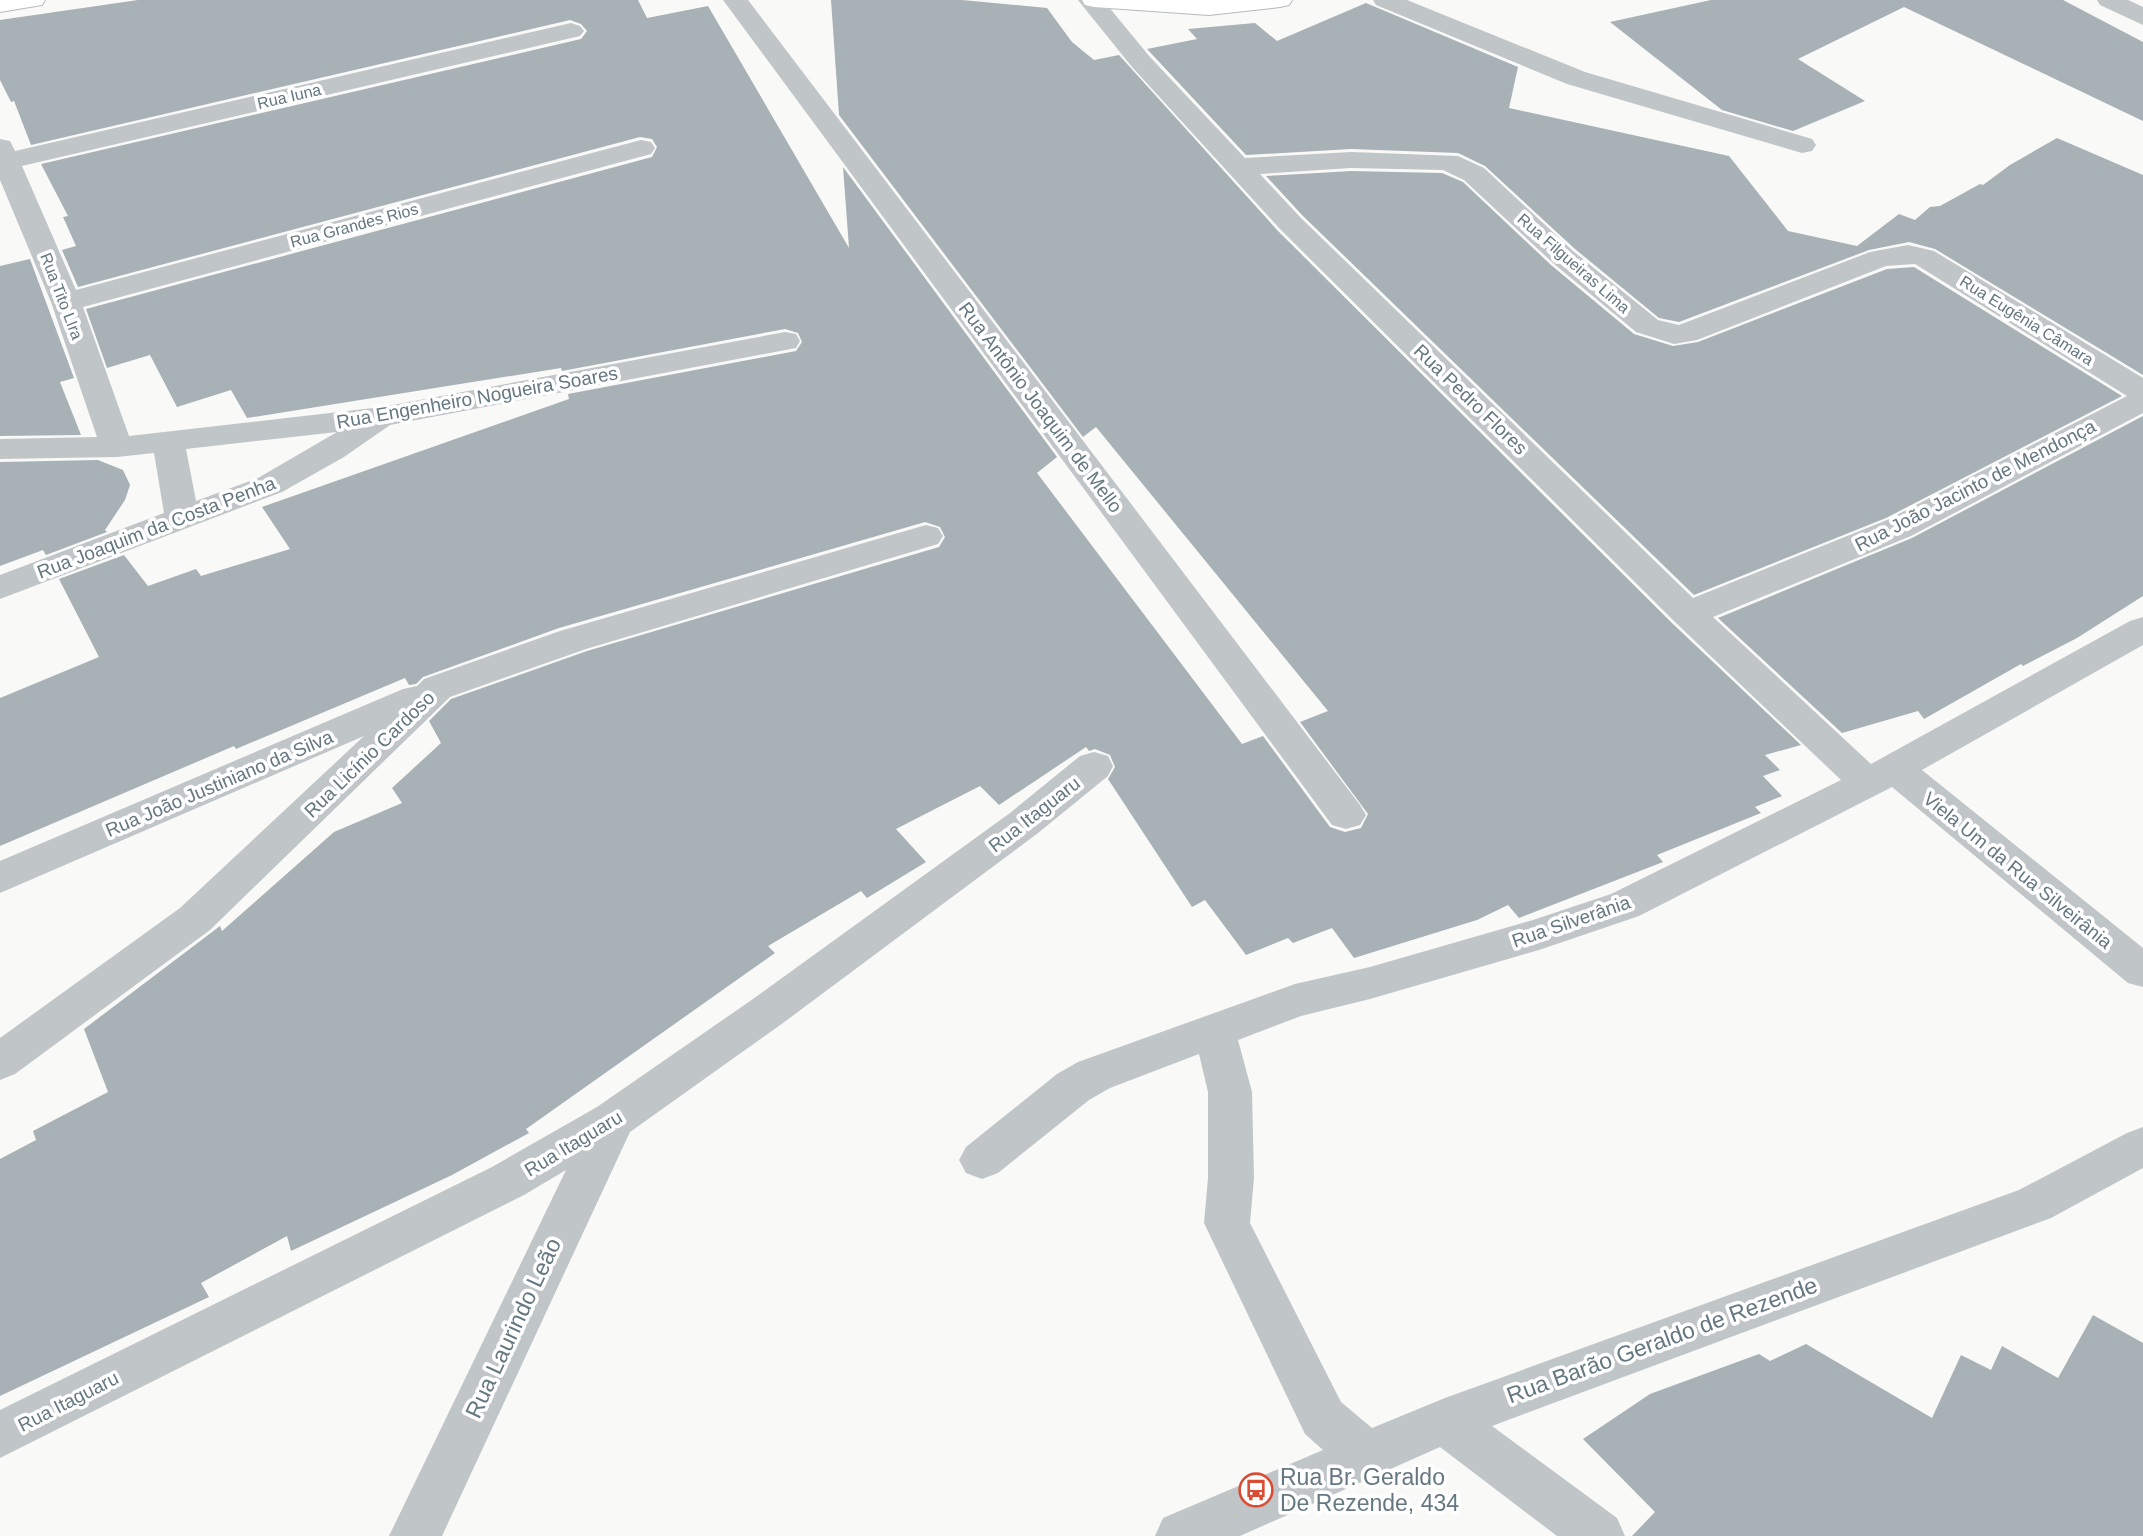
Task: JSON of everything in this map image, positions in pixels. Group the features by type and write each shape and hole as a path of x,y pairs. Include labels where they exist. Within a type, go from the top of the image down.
{"main road":[{"path":"0,5 33,0"},
{"path":"1092,0 1209,9 1280,0"}],"street":[{"name":"Rua Antônio Joaquim de Mello","path":"735,0 1346,815"},
{"name":"Rua Pedro Flores","path":"1092,0 1141,62 1290,223 1688,614 1881,776"},
{"path":"1385,0 1558,71 1802,145"},
{"path":"2109,0 2143,17"},
{"name":"Rua Iuna","path":"3,154 571,31"},
{"name":"Rua Grandes Rios","path":"66,302 641,148"},
{"name":"Rua Tito LIra","path":"3,154 66,302 117,447"},
{"name":"Rua Filgueiras Lima","path":"1237,167 1351,160 1448,162 1474,174 1563,257 1632,314 1659,332 1674,335 1769,302 1880,258 1908,254"},
{"name":"Rua Eugênia Câmara","path":"1908,254 1936,262 2143,393"},
{"name":"Rua Engenheiro Nogueira Soares","path":"0,449 117,447 382,417 785,341"},
{"name":"Rua João Jacinto de Mendonça","path":"1688,614 1899,528 2143,400"},
{"name":"Rua Joaquim da Costa Penha","path":"0,588 270,485 332,450 382,417"},
{"path":"168,441 182,518"},
{"name":"Rua Licínio Cardoso","path":"0,1062 195,919 437,688 573,640 926,536"},
{"name":"Rua Silverânia","path":"982,1160 1073,1087 1094,1075 1295,1001 1409,971 1625,905 1881,776 2143,629"},
{"name":"Rua João Justiniano da Silva","path":"0,878 437,688"},
{"name":"Rua Itaguaru","path":"0,1435 508,1181 613,1120 802,987 1024,823 1094,766"},
{"name":"Viela Um da Rua Silveirânia","path":"1881,776 2143,971"},
{"path":"1214,1029 1230,1092 1231,1178 1227,1223 1323,1418 1366,1455"},
{"name":"Rua Laurindo Leão","path":"415,1536 613,1120"},
{"name":"Rua Barão Geraldo de Rezende","path":"1181,1536 1445,1421 2035,1204 2143,1146"},
{"path":"1445,1421 1599,1536"}],"building":[{"path":"138,0 638,0 647,18 708,6 849,248 843,167 1057,457 1037,473 1242,744 1263,736 1330,827 1345,832 1361,828 1368,814 1300,722 1328,711 1096,427 1083,437 839,115 831,0 962,0 1047,8 1072,42 1094,60 1119,55 1278,231 1673,624 1801,745 1765,755 1780,770 1763,776 1782,796 1755,807 1761,813 1657,855 1663,862 1519,918 1508,905 1477,920 1354,958 1332,928 1293,943 1288,938 1246,955 1205,900 1192,907 1108,779 1115,767 1110,755 1095,749 1089,751 1086,747 999,805 980,786 896,829 926,862 867,898 861,891 768,946 775,953 526,1129 529,1133 452,1175 291,1251 287,1236 201,1283 209,1297 0,1396 0,1159 36,1140 33,1131 108,1092 84,1029 220,926 222,931 334,832 402,803 392,788 441,743 429,721 451,699 587,651 939,547 945,537 940,527 925,522 559,628 423,677 416,684 409,685 405,678 236,749 234,746 0,846 0,698 99,657 59,579 124,555 148,586 196,569 201,576 290,549 262,507 569,399 568,394 796,351 802,342 798,333 785,329 562,371 561,368 247,418 231,390 177,407 150,355 107,368 86,309 652,157 657,147 652,139 640,137 78,287 62,250 76,246 63,217 68,216 41,164 581,39 587,31 581,24 570,20 31,145 14,101 11,102 0,80 0,20"},
{"path":"1711,0 2063,0 2143,42 2143,121 1904,7 1798,59 1865,101 1793,131 1722,110 1610,22"},
{"path":"1366,3 1518,67 1509,108 1729,156 1788,231 1857,246 1899,214 1915,220 1930,207 1940,206 1980,184 1983,185 2010,165 2057,138 2143,175 2143,375 1935,249 1909,242 1869,250 1679,322 1659,318 1575,249 1485,166 1458,153 1351,149 1246,155 1147,49 1197,39 1188,29 1255,23 1277,41"},
{"path":"1351,171 1442,173 1463,182 1551,265 1634,334 1673,346 1698,342 1887,269 1914,267 2122,396 1886,518 1694,595 1302,215 1266,176"},
{"path":"30,259 74,378 60,382 81,435 0,436 0,266"},
{"path":"2143,416 2143,596 2077,638 2023,666 2021,664 1924,719 1918,711 1842,733 1718,618 1912,538"},
{"path":"98,460 123,470 130,485 125,500 105,530 107,532 46,555 43,550 0,566 0,462"},
{"path":"2093,1315 2143,1343 2143,1536 1632,1536 1655,1512 1583,1439 1650,1394 1759,1354 1770,1361 1806,1344 1932,1418 1961,1355 1991,1370 2002,1346 2058,1378"}],"place":[{"name":"Rua Br. Geraldo De Rezende, 434","path":"1256,1490"}]}
